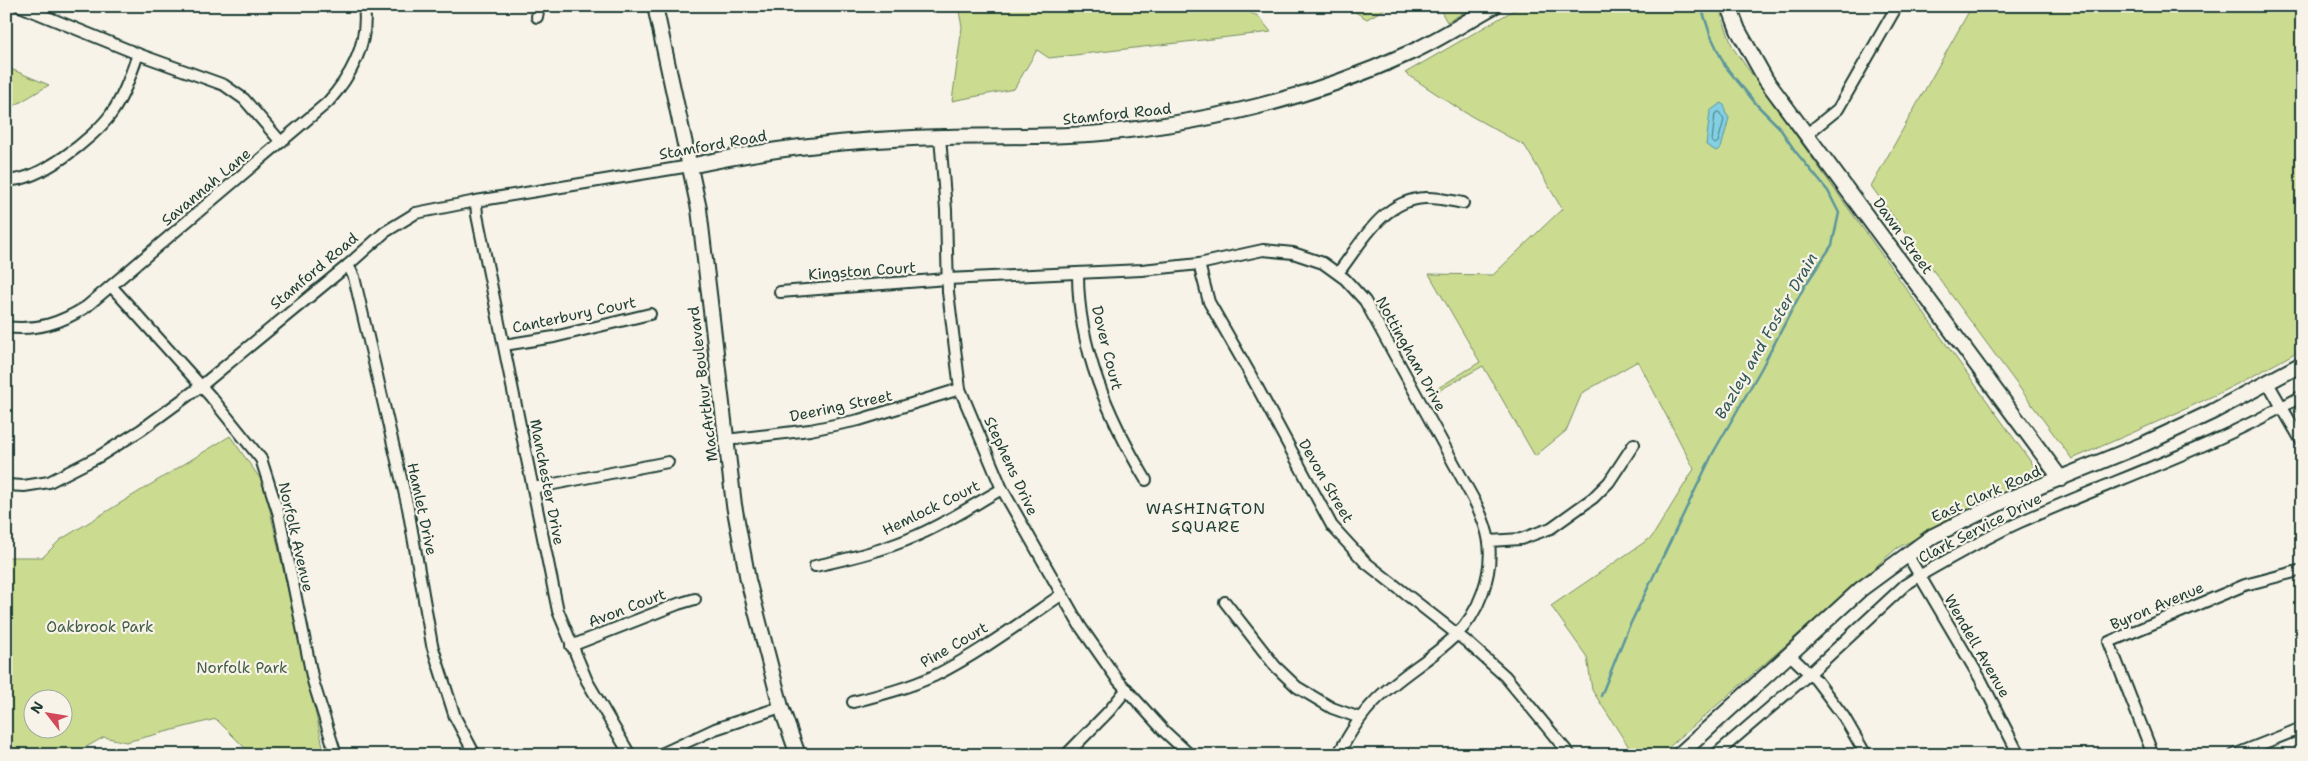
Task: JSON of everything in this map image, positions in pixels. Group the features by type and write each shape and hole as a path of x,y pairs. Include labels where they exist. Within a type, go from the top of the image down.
{"street":[{"path":"20,6 234,91 244,99 281,142"},
{"name":"Savannah Lane","path":"6,327 37,328 67,319 112,286 328,102 342,87 360,52 365,28 364,6"},
{"path":"537,17 539,6"},
{"name":"MacArthur Boulevard","path":"655,6 690,166 704,251 734,505 748,580 781,707 798,755"},
{"name":"Stamford Road","path":"6,485 24,486 49,482 141,430 200,386 348,265 385,232 416,213 476,201 784,149 873,140 940,137 1054,137 1174,124 1278,101 1342,80 1405,55 1494,6"},
{"name":"Dawn Street","path":"1728,6 1738,30 1766,80 1808,134 2061,479"},
{"path":"1808,134 1838,110 1897,6"},
{"path":"6,180 13,181 42,171 58,162 97,129 120,100 138,54"},
{"name":"Stephens Drive","path":"940,137 946,210 947,279 960,389 1002,489 1061,595 1106,664 1164,731 1190,755"},
{"path":"1338,273 1368,231 1385,214 1407,201 1425,198 1463,203"},
{"name":"Manchester Drive","path":"476,201 552,588 571,646 587,680 630,755"},
{"name":"Nottingham Drive","path":"947,279 1078,274 1199,264 1251,252 1280,251 1314,259 1338,273 1365,301 1475,502 1483,519 1489,541 1490,557 1482,594 1457,635 1402,676 1374,701 1360,718 1338,755"},
{"name":"Devon Street","path":"1199,264 1209,302 1332,526 1365,562 1505,676 1570,755"},
{"name":"Hamlet Drive","path":"348,265 354,277 408,508 432,645 455,717 475,755"},
{"name":"Dover Court","path":"1078,274 1082,317 1097,382 1118,433 1146,480"},
{"name":"Kingston Court","path":"780,292 947,279"},
{"name":"Norfolk Avenue","path":"112,286 200,386 261,460 278,515 313,681 336,755"},
{"name":"Canterbury Court","path":"504,345 554,337 650,314"},
{"name":"East Clark Road","path":"1679,755 1861,589 1907,554 1963,519 2144,444 2268,383 2302,364"},
{"path":"2268,383 2302,442"},
{"name":"Deering Street","path":"726,440 810,430 858,420 960,389"},
{"name":"Clark Service Drive","path":"1715,755 1808,675 1905,585 1919,576 2020,522 2166,462 2302,396"},
{"path":"1489,541 1521,539 1551,528 1593,498 1609,482 1634,444"},
{"path":"533,488 668,462"},
{"name":"Hemlock Court","path":"815,566 855,558 898,544 1002,489"},
{"name":"Wendell Avenue","path":"1907,554 1981,680 2019,755"},
{"name":"Byron Avenue","path":"2153,755 2109,642 2245,585 2302,570"},
{"name":"Pine Court","path":"853,702 885,694 933,676 1061,595"},
{"name":"Avon Court","path":"571,646 695,599"},
{"path":"1225,602 1275,666 1297,687 1332,708 1360,718"},
{"path":"1790,655 1808,675 1816,680 1844,717 1866,755"},
{"path":"1066,755 1097,724 1127,689"},
{"path":"659,755 715,729 781,707"},
{"path":"2234,755 2302,728"}],"green space":[{"path":"958,6 1234,6 1258,16 1271,32 1049,58 1037,50 1014,89 952,101 962,27"},
{"path":"1345,6 1390,6 1367,19"},
{"path":"1438,6 1476,6 1447,22"},
{"path":"1521,6 1718,6 1733,48 2041,476 1897,548 1660,755 1634,755 1592,690 1587,657 1551,606 1652,537 1694,469 1638,361 1582,393 1566,431 1535,456 1483,366 1431,395 1430,393 1480,362 1429,274 1493,275 1562,209 1525,146 1464,112 1405,73"},
{"path":"1972,6 2302,6 2302,349 2218,394 2072,459 1871,186"},
{"path":"6,67 49,85 14,106 6,102"},
{"path":"230,436 264,484 325,755 252,755 216,719 126,742 104,737 72,755 6,755 6,557 43,557 60,540"}],"water":[{"path":"1721,103 1725,106 1725,112 1729,118 1721,148 1716,151 1706,145 1710,111"}],"waterway":[{"name":"Bazley and Foster Drain","path":"1601,696 1627,631 1713,453 1761,369 1804,287 1832,245 1839,213 1828,191 1795,151 1779,127 1757,105 1725,66 1710,34 1701,6"}],"district":[{"name":"WASHINGTON SQUARE","path":"1206,517"}],"park label":[{"name":"Oakbrook Park","path":"100,627"},
{"name":"Norfolk Park","path":"242,668"}]}
